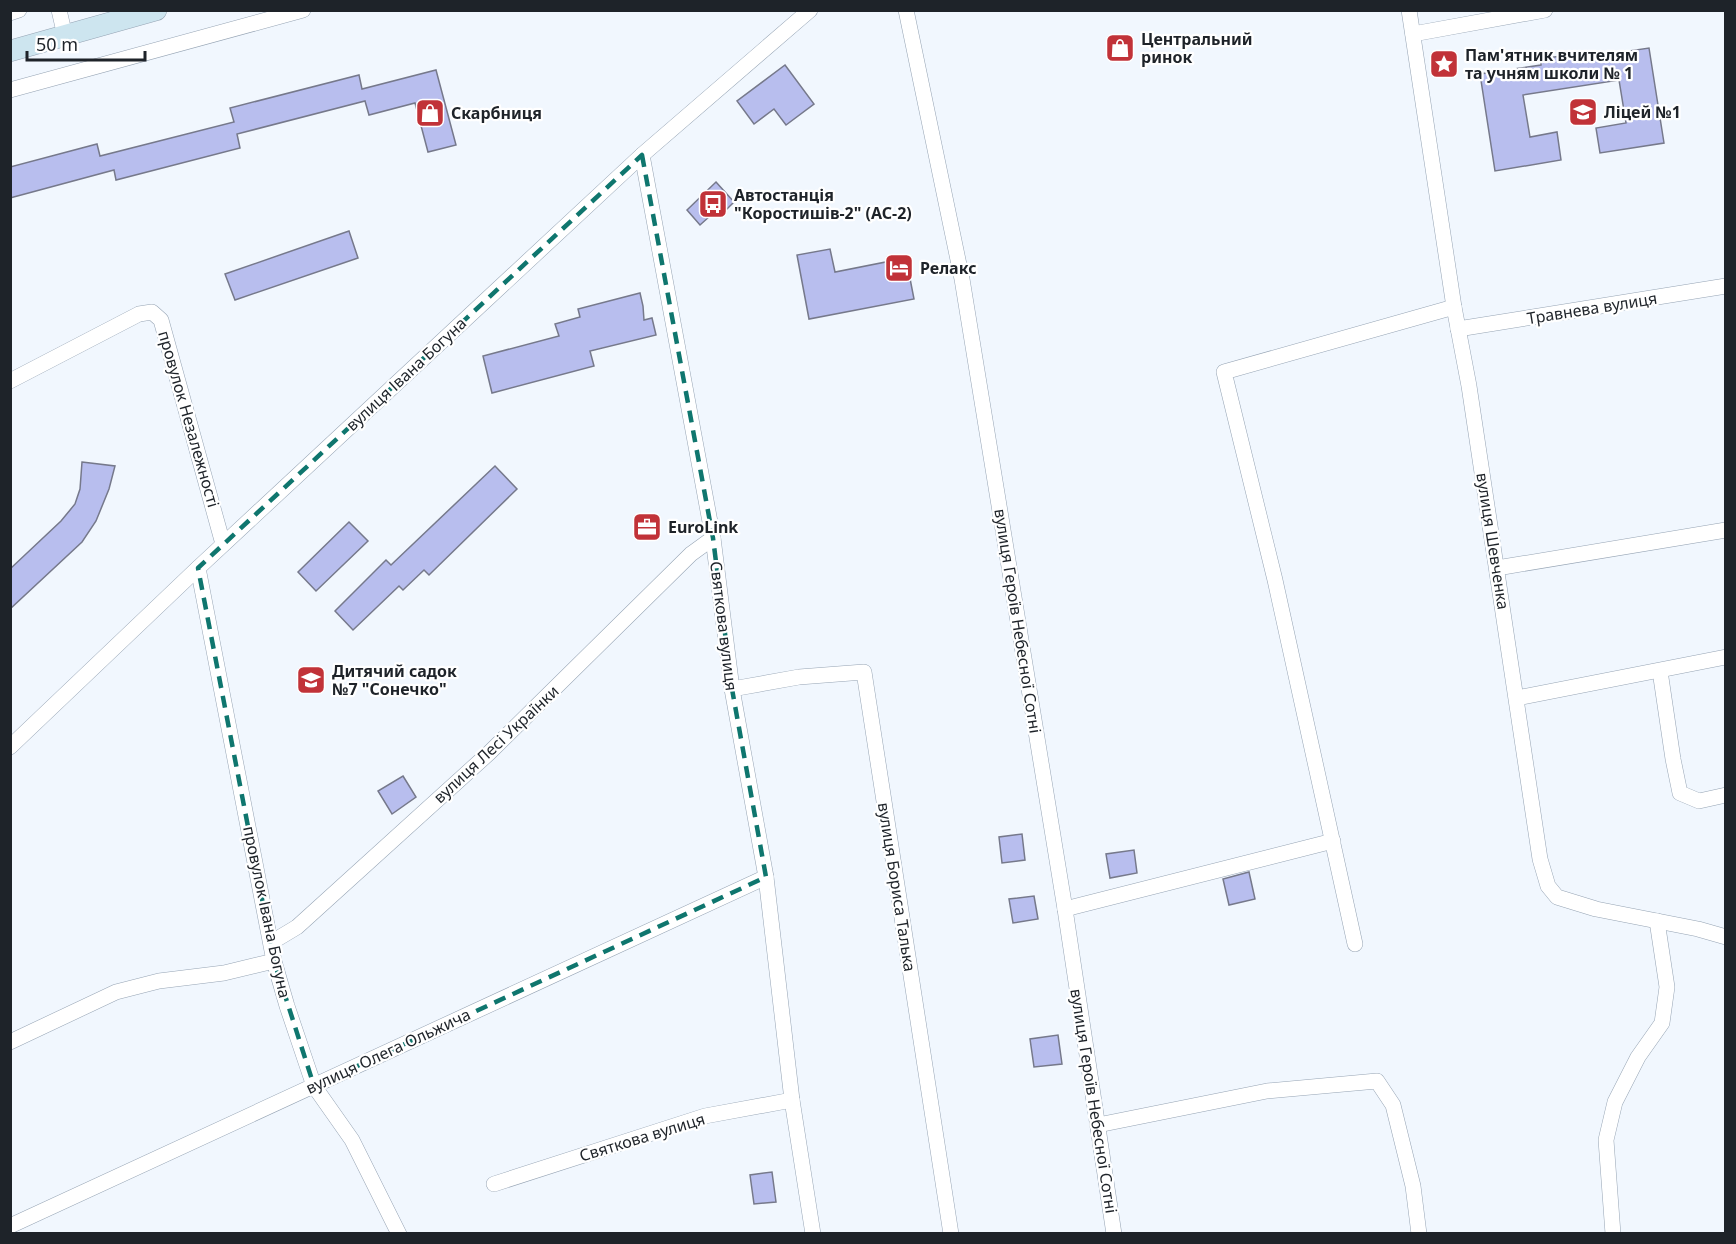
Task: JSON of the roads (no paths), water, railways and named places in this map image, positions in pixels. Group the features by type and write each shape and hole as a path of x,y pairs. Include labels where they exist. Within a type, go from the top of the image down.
{"main road":[{"path":"10,51 156,10"}],"street":[{"path":"10,13 19,10"},
{"path":"58,10 65,36"},
{"path":"10,90 303,10"},
{"name":"вулиця Івана Богуна","path":"10,747 223,544 642,155 810,10"},
{"name":"вулиця Героїв Небесної Сотні","path":"906,10 962,279 1065,909 1114,1233"},
{"name":"вулиця Шевченка","path":"1409,10 1454,307 1497,568 1540,859 1548,886 1557,897 1596,909 1698,929 1725,937"},
{"path":"1413,34 1545,10"},
{"name":"Святкова вулиця","path":"642,155 713,538 732,689 766,877 792,1100 813,1233"},
{"name":"Травнева вулиця","path":"1458,329 1725,286"},
{"path":"1355,945 1275,580 1224,372 1454,307"},
{"name":"провулок Незалежності","path":"10,381 139,314 152,312 161,320 223,544"},
{"path":"1497,568 1725,530"},
{"name":"вулиця Лесі Українки","path":"272,942 297,927 489,753 691,554 713,538"},
{"name":"провулок Івана Богуна","path":"198,568 274,961 287,1006 314,1086 352,1140 399,1233"},
{"path":"1517,698 1725,657"},
{"path":"1660,670 1680,793 1699,801 1725,795"},
{"name":"вулиця Бориса Талька","path":"732,689 799,677 864,672 951,1233"},
{"path":"1065,909 1333,841"},
{"name":"вулиця Олега Ольжича","path":"10,1226 766,877"},
{"path":"1613,1233 1606,1140 1615,1102 1638,1057 1662,1023 1667,987 1657,921"},
{"path":"10,1042 116,992 159,981 224,973 274,961"},
{"path":"1098,1125 1267,1091 1377,1081 1393,1105 1413,1186 1419,1233"},
{"name":"Святкова вулиця","path":"494,1184 705,1116 792,1100"}],"place":[{"name":"Центральний ринок","path":"1120,48"},
{"name":"Пам'ятник вчителям та учням школи № 1","path":"1444,64"},
{"name":"Ліцей №1","path":"1583,112"},
{"name":"Скарбниця","path":"430,113"},
{"name":"Автостанція \"Коростишів-2\" (АС-2)","path":"713,204"},
{"name":"Релакс","path":"899,268"},
{"name":"EuroLink","path":"647,527"},
{"name":"Дитячий садок №7 \"Сонечко\"","path":"311,680"}]}
